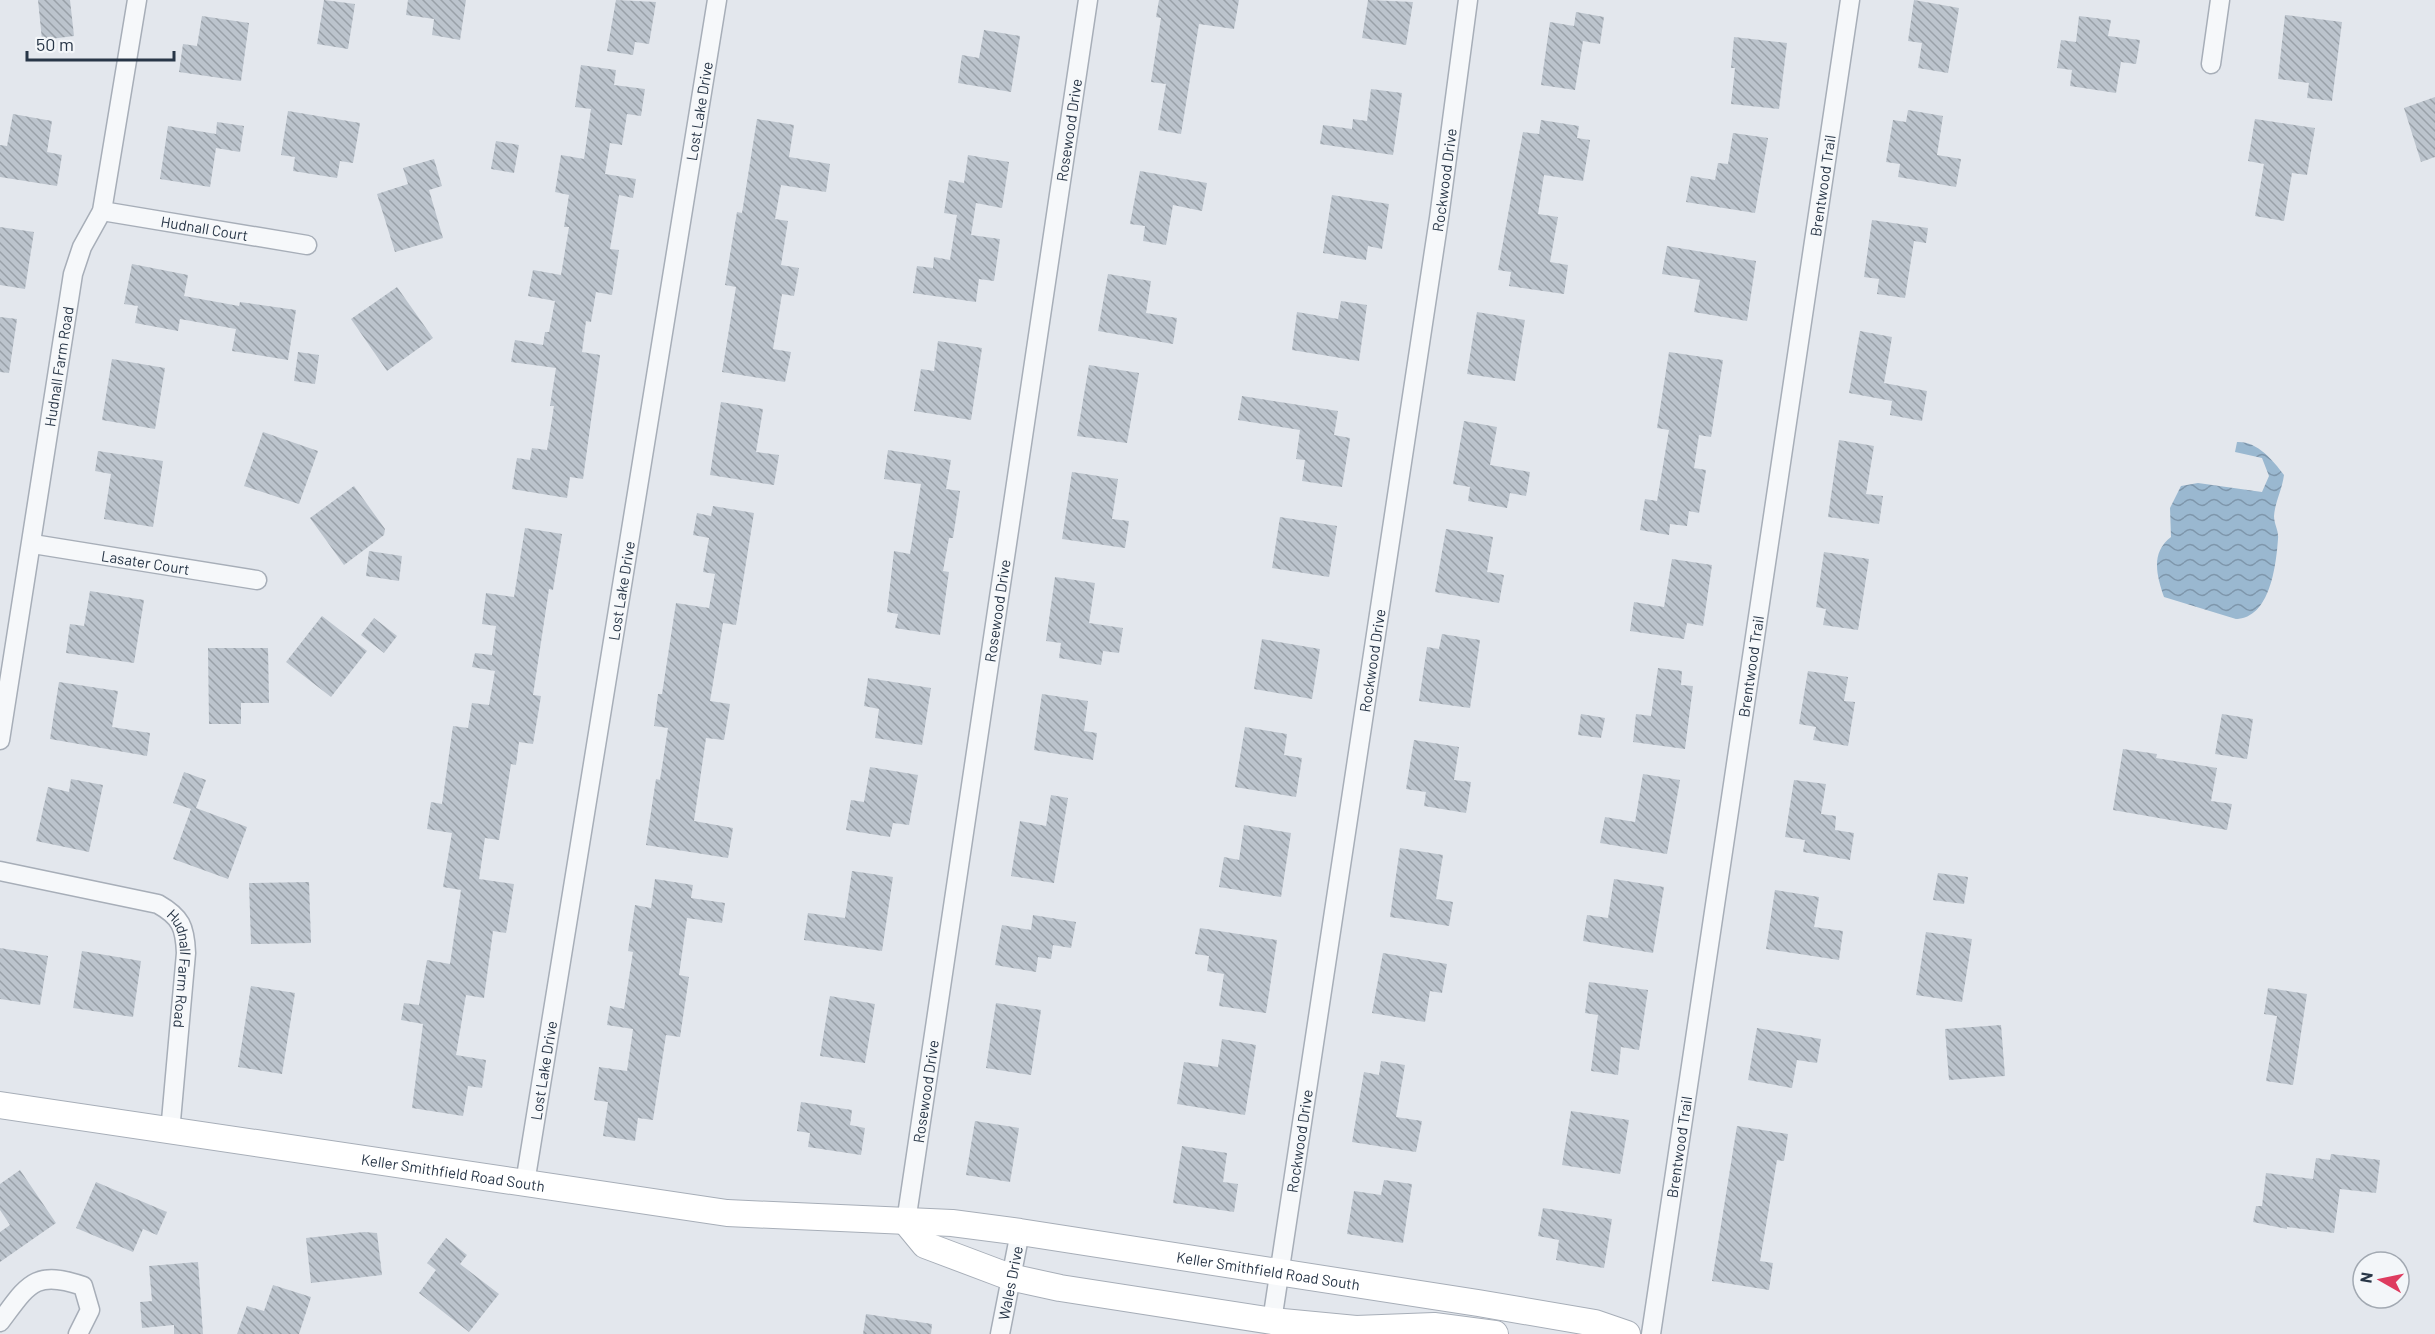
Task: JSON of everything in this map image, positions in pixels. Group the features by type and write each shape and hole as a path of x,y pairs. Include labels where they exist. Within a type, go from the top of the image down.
{"main road":[{"name":"Keller Smithfield Road South","path":"0,1105 727,1213 952,1223 1020,1232 1595,1323 1627,1334"},
{"path":"906,1222 925,1245 1010,1277 1060,1288 1272,1322 1356,1329 1434,1326 1495,1334"}],"street":[{"name":"Hudnall Farm Road","path":"0,740 33,544 73,274 82,247 102,211 137,0"},
{"name":"Lost Lake Drive","path":"525,1183 717,0"},
{"name":"Rosewood Drive","path":"906,1222 1088,0"},
{"name":"Rockwood Drive","path":"1272,1322 1439,218 1468,0"},
{"name":"Brentwood Trail","path":"1651,1334 1850,0"},
{"path":"2211,64 2220,0"},
{"name":"Hudnall Court","path":"102,211 307,245"},
{"name":"Lasater Court","path":"33,544 257,580"},
{"name":"Hudnall Farm Road","path":"0,871 158,904 175,914 185,934 186,952 170,1132"},
{"name":"Wales Drive","path":"1000,1334 1020,1232"},
{"path":"0,1322 34,1281 51,1277 83,1286 90,1310 78,1334"}],"water":[{"path":"2237,442 2258,448 2284,475 2275,511 2274,519 2278,539 2269,589 2257,610 2236,619 2164,597 2157,565 2160,550 2171,537 2170,508 2181,486 2198,483 2262,492 2269,476 2262,458 2235,452"}],"building":[{"path":"38,0 70,0 74,36 42,40"},
{"path":"324,0 355,4 348,49 317,44"},
{"path":"408,0 466,0 460,40 432,35 434,19 406,15"},
{"path":"616,0 656,2 649,44 635,42 633,55 607,51"},
{"path":"1159,0 1239,0 1234,29 1199,24 1181,134 1158,130 1166,84 1151,82 1161,18 1156,17"},
{"path":"1368,0 1413,2 1406,45 1362,38"},
{"path":"1914,0 1959,8 1948,73 1918,68 1922,43 1908,41"},
{"path":"1576,12 1604,17 1600,44 1583,41 1575,90 1541,85 1550,22 1574,26"},
{"path":"2285,15 2342,22 2332,101 2307,98 2309,83 2278,79"},
{"path":"202,16 249,23 241,81 179,72 183,44 197,46"},
{"path":"2079,16 2111,20 2108,36 2140,40 2136,64 2121,62 2116,93 2070,86 2072,70 2057,68 2061,40 2076,42"},
{"path":"984,30 1020,36 1011,92 958,83 962,55 979,58"},
{"path":"1734,37 1787,43 1779,109 1731,104 1735,68 1731,68"},
{"path":"581,65 616,70 614,85 645,89 641,116 627,114 622,145 610,143 605,174 636,179 633,198 619,195 610,249 619,250 612,295 596,292 591,322 586,321 582,352 600,355 583,479 570,477 567,498 512,489 517,458 530,460 532,448 547,450 554,406 550,406 556,368 511,362 515,340 543,345 545,332 549,332 555,301 528,296 533,270 561,275 569,227 564,227 569,195 555,192 561,155 584,159 591,109 575,107"},
{"path":"1371,89 1402,93 1393,155 1320,144 1323,125 1352,129 1353,119 1367,121"},
{"path":"2435,97 2435,157 2421,162 2404,108"},
{"path":"1908,110 1943,116 1937,155 1961,159 1956,187 1898,177 1900,164 1886,162 1893,120 1906,122"},
{"path":"288,111 360,123 353,163 340,161 337,178 293,171 295,157 281,155"},
{"path":"13,114 52,121 47,152 62,155 57,186 0,177 0,145 7,146"},
{"path":"757,119 794,125 789,157 830,164 826,192 781,185 775,219 788,221 781,265 799,268 794,296 782,294 773,349 791,352 785,382 722,372 736,287 725,285 737,212 742,213"},
{"path":"2255,119 2315,128 2307,175 2292,173 2284,221 2255,216 2264,164 2248,161"},
{"path":"1541,120 1579,126 1577,138 1590,140 1583,181 1544,175 1538,214 1558,217 1550,262 1568,265 1564,294 1509,286 1511,272 1498,270 1523,132 1539,134"},
{"path":"217,122 244,126 240,152 216,148 210,187 160,179 168,126 216,134"},
{"path":"1733,133 1768,138 1755,213 1686,202 1691,176 1715,180 1718,163 1728,164"},
{"path":"496,141 519,145 514,173 491,169"},
{"path":"968,155 1009,162 1002,208 976,203 971,235 1000,239 994,281 979,279 976,302 913,293 917,266 933,268 934,257 950,260 957,215 944,213 949,180 964,183"},
{"path":"434,159 442,186 429,190 443,238 395,252 377,194 408,184 403,168"},
{"path":"1140,171 1207,183 1202,211 1173,205 1166,245 1143,241 1145,226 1130,224"},
{"path":"1332,195 1389,204 1382,249 1368,246 1366,260 1323,253"},
{"path":"1872,220 1928,228 1926,243 1914,241 1905,298 1877,294 1879,279 1864,277"},
{"path":"0,227 34,232 25,289 0,285"},
{"path":"1667,246 1756,261 1747,321 1694,312 1700,280 1662,274"},
{"path":"132,264 188,275 184,296 239,306 240,302 296,310 288,360 232,351 236,329 180,319 178,331 135,323 138,306 124,304"},
{"path":"1108,274 1151,281 1146,313 1177,318 1173,344 1098,331"},
{"path":"397,287 433,338 387,371 351,319"},
{"path":"1341,301 1367,305 1359,361 1292,350 1297,312 1338,319"},
{"path":"1477,312 1525,320 1515,381 1467,374"},
{"path":"0,317 17,319 9,373 0,372"},
{"path":"1860,331 1892,337 1884,383 1927,391 1922,421 1890,415 1892,401 1849,393"},
{"path":"938,341 982,348 971,420 914,411 921,369 934,371"},
{"path":"298,352 319,355 315,384 294,381"},
{"path":"1669,352 1723,360 1711,437 1699,435 1694,468 1706,470 1699,513 1689,511 1687,526 1670,524 1669,535 1640,530 1645,499 1657,501 1669,430 1657,428"},
{"path":"112,359 165,368 155,429 102,420"},
{"path":"1089,365 1139,373 1127,443 1077,436"},
{"path":"1242,396 1338,411 1334,435 1350,438 1342,487 1302,481 1305,460 1296,459 1300,430 1238,420"},
{"path":"721,402 763,409 756,452 779,455 774,485 710,475"},
{"path":"1464,421 1497,427 1490,465 1530,472 1526,496 1510,493 1507,508 1468,501 1470,487 1453,484"},
{"path":"263,432 318,451 299,504 244,486"},
{"path":"1839,440 1874,446 1866,494 1883,496 1879,524 1828,517"},
{"path":"888,450 951,460 946,489 960,491 953,538 949,538 943,571 949,572 940,635 895,628 898,614 887,612 894,551 910,554 921,484 884,479"},
{"path":"98,451 163,461 153,527 104,519 111,474 95,471"},
{"path":"1072,472 1118,479 1112,519 1129,521 1125,548 1062,539"},
{"path":"354,486 385,529 384,535 344,565 310,518"},
{"path":"713,506 754,513 736,625 723,623 710,701 730,704 724,740 706,738 694,821 733,828 728,858 646,845 656,779 660,780 668,728 654,726 658,694 662,694 676,603 709,608 715,574 703,572 709,538 693,535 697,513 711,516"},
{"path":"1280,517 1337,526 1329,577 1272,568"},
{"path":"525,528 562,534 553,590 549,589 533,695 541,696 533,744 519,742 516,765 511,764 499,840 485,838 479,879 514,884 506,933 493,931 484,998 466,995 456,1055 486,1060 482,1088 468,1086 463,1116 412,1108 423,1024 401,1020 404,1003 419,1005 427,960 450,964 461,890 443,887 452,833 427,829 431,802 442,804 453,726 468,728 472,703 489,705 495,671 472,667 475,653 492,655 496,626 482,624 486,593 514,597"},
{"path":"1446,529 1493,537 1487,572 1504,575 1499,603 1435,592"},
{"path":"369,551 402,556 399,581 366,576"},
{"path":"1824,552 1869,559 1858,630 1823,625 1826,609 1816,607"},
{"path":"1672,559 1712,565 1703,626 1687,623 1684,639 1630,631 1634,602 1664,607"},
{"path":"1055,577 1095,583 1089,623 1123,628 1119,653 1103,651 1101,665 1059,658 1061,643 1046,641"},
{"path":"90,591 144,600 134,663 66,653 70,624 84,626"},
{"path":"322,616 367,651 331,697 286,662"},
{"path":"374,618 397,636 384,653 361,635"},
{"path":"1442,634 1480,640 1470,708 1419,701 1427,647 1439,649"},
{"path":"1262,639 1320,649 1312,699 1254,689"},
{"path":"208,648 268,648 269,703 241,703 241,724 209,724"},
{"path":"1658,668 1682,671 1681,685 1693,686 1685,749 1633,742 1636,714 1651,716"},
{"path":"1808,671 1848,677 1844,701 1855,702 1848,746 1813,740 1816,727 1799,724"},
{"path":"868,678 931,688 922,745 875,738 879,709 864,706"},
{"path":"59,682 118,691 112,727 150,733 147,756 50,739"},
{"path":"1042,694 1088,701 1084,731 1097,733 1093,760 1034,750"},
{"path":"1581,714 1605,718 1601,738 1578,735"},
{"path":"2222,714 2253,719 2247,759 2215,754"},
{"path":"1245,727 1287,734 1284,755 1302,758 1296,797 1235,787"},
{"path":"1414,740 1459,747 1454,780 1471,782 1466,813 1424,806 1426,792 1406,789"},
{"path":"2123,749 2157,754 2156,758 2217,768 2211,801 2232,804 2227,830 2113,810"},
{"path":"870,767 918,775 909,825 893,823 890,837 846,830 851,800 864,802"},
{"path":"184,772 206,780 196,808 247,827 228,879 173,859 191,809 173,803"},
{"path":"1643,774 1680,780 1667,854 1600,843 1605,817 1635,822"},
{"path":"71,779 103,785 89,852 36,841 48,787 69,792"},
{"path":"1794,780 1826,784 1821,814 1836,816 1835,830 1854,833 1850,860 1803,852 1805,840 1785,837"},
{"path":"1051,795 1068,798 1054,883 1011,876 1020,821 1046,826"},
{"path":"1244,825 1291,833 1281,897 1219,887 1224,857 1239,860"},
{"path":"1400,848 1443,855 1436,899 1453,902 1449,926 1390,917"},
{"path":"852,871 893,877 882,951 804,940 808,913 845,918"},
{"path":"1938,873 1968,877 1964,904 1933,900"},
{"path":"655,879 693,885 691,898 725,903 722,923 687,918 679,975 689,977 680,1037 666,1035 653,1120 638,1118 635,1141 603,1136 608,1102 594,1100 599,1067 627,1071 633,1029 607,1025 610,1006 624,1009 633,952 628,951 635,905 651,908"},
{"path":"1614,879 1664,887 1653,953 1583,941 1587,915 1608,918"},
{"path":"309,882 311,943 251,944 249,883"},
{"path":"1775,890 1819,897 1814,927 1843,931 1839,960 1766,949"},
{"path":"1033,915 1076,922 1071,948 1053,945 1051,959 1038,957 1036,972 995,965 1002,925 1031,930"},
{"path":"1200,928 1277,940 1266,1013 1219,1006 1224,974 1207,971 1209,956 1195,954"},
{"path":"1926,932 1972,939 1962,1002 1916,995"},
{"path":"0,948 48,956 40,1005 0,999"},
{"path":"82,951 141,961 133,1017 73,1008"},
{"path":"1383,953 1447,964 1442,993 1430,991 1425,1022 1372,1013"},
{"path":"1589,982 1648,990 1639,1050 1621,1047 1618,1075 1591,1071 1598,1015 1585,1013"},
{"path":"251,986 295,993 282,1074 238,1067"},
{"path":"2268,988 2307,994 2293,1085 2266,1081 2277,1016 2264,1014"},
{"path":"830,996 875,1004 865,1063 820,1056"},
{"path":"996,1003 1041,1010 1031,1075 986,1068"},
{"path":"2001,1025 2005,1076 1949,1080 1945,1029"},
{"path":"1757,1028 1821,1039 1817,1063 1797,1060 1792,1088 1748,1080"},
{"path":"1222,1039 1256,1045 1245,1115 1177,1104 1184,1062 1218,1067"},
{"path":"1381,1061 1405,1065 1396,1117 1422,1121 1416,1152 1352,1142 1364,1072 1379,1075"},
{"path":"801,1102 852,1110 850,1125 865,1128 861,1155 808,1147 810,1133 797,1131"},
{"path":"1571,1111 1629,1120 1620,1174 1562,1165"},
{"path":"975,1121 1019,1128 1010,1182 966,1175"},
{"path":"1737,1126 1788,1134 1784,1161 1777,1160 1760,1261 1773,1263 1769,1290 1712,1281"},
{"path":"1182,1146 1227,1153 1223,1182 1238,1184 1234,1212 1173,1203"},
{"path":"2331,1154 2380,1160 2376,1193 2340,1189 2334,1233 2287,1227 2287,1229 2253,1222 2256,1206 2262,1206 2266,1173 2313,1179 2316,1158 2330,1160"},
{"path":"20,1170 56,1223 0,1262 0,1232 10,1225 0,1210 0,1184"},
{"path":"1384,1180 1412,1184 1403,1243 1347,1234 1354,1191 1381,1195"},
{"path":"96,1182 167,1212 157,1235 143,1229 133,1252 76,1228"},
{"path":"1543,1208 1612,1219 1604,1268 1556,1260 1559,1240 1538,1236"},
{"path":"364,1232 377,1233 382,1275 311,1283 306,1238"},
{"path":"446,1238 467,1255 460,1264 499,1294 469,1332 419,1293 436,1270 427,1263"},
{"path":"198,1262 203,1334 174,1334 174,1325 142,1328 140,1302 152,1301 149,1266"},
{"path":"273,1285 311,1297 299,1334 237,1334 247,1306 264,1311"},
{"path":"866,1314 932,1324 931,1334 863,1334"}]}
